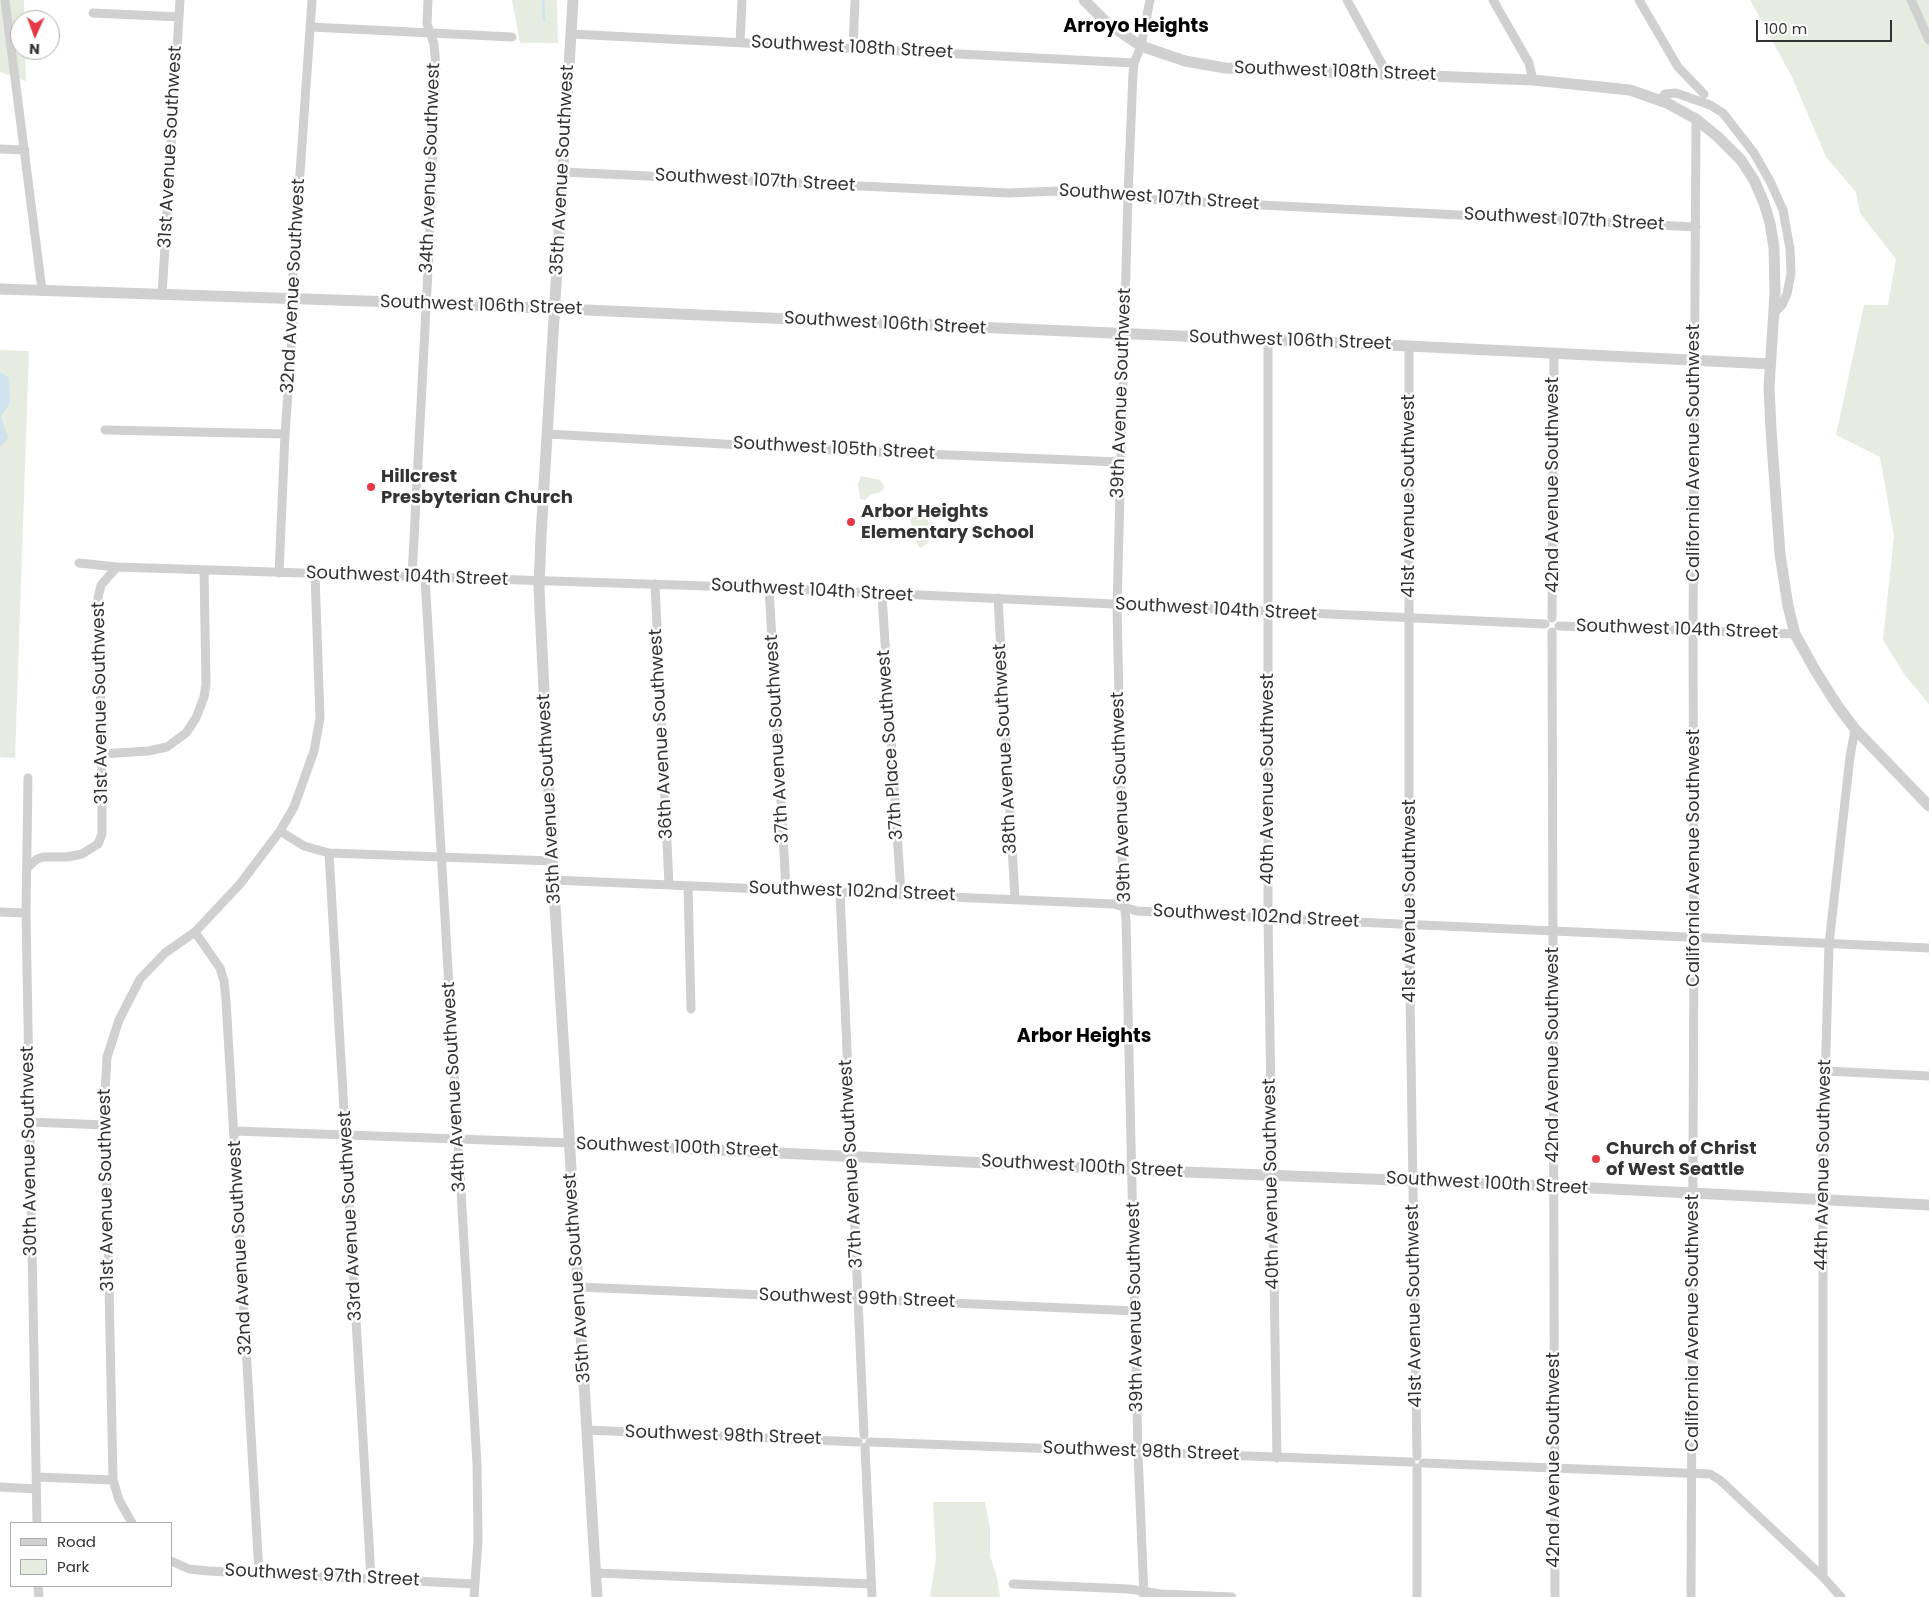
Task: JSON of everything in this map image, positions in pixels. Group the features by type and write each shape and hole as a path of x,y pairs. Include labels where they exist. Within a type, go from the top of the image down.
{"street":[{"path":"5,0 42,290"},
{"name":"31st Avenue Southwest","path":"162,295 180,0"},
{"name":"32nd Avenue Southwest","path":"279,573 285,434 294,299 292,289 312,0"},
{"name":"34th Avenue Southwest","path":"412,577 436,67 434,44 427,24 428,0"},
{"name":"35th Avenue Southwest","path":"573,0 540,581 553,880 597,1597"},
{"path":"740,42 742,0"},
{"path":"853,49 855,0"},
{"name":"Southwest 108th Street","path":"1084,0 1108,24 1141,46 1167,56 1206,66 1533,80 1630,90 1661,100 1696,119 1718,137 1741,160 1754,180 1770,223 1774,248 1776,270 1770,364 1771,430 1780,554 1788,606 1795,634 1819,677 1855,729 1929,806"},
{"name":"39th Avenue Southwest","path":"1144,1594 1138,1452 1133,1170 1117,606 1128,195 1134,63 1141,46 1150,0"},
{"path":"1347,0 1388,75"},
{"path":"1493,0 1529,63 1533,80"},
{"path":"1639,0 1678,67 1704,94"},
{"path":"1911,0 1929,40"},
{"path":"93,13 179,17"},
{"path":"311,26 512,37"},
{"name":"Southwest 108th Street","path":"571,34 1134,63"},
{"path":"1661,100 1665,94 1676,93 1710,105 1723,113 1754,153 1770,181 1783,210 1790,249 1791,273 1787,294 1782,305 1774,313"},
{"name":"California Avenue Southwest","path":"1691,1597 1694,1194 1693,632 1696,119"},
{"path":"0,149 25,150"},
{"name":"Southwest 107th Street","path":"563,172 1009,194 1060,190 1119,193 1144,199 1696,226"},
{"name":"Southwest 106th Street","path":"0,289 426,303 1409,346 1770,364"},
{"name":"40th Avenue Southwest","path":"1268,341 1268,918 1276,1458"},
{"name":"41st Avenue Southwest","path":"1409,346 1410,924 1417,1597"},
{"name":"42nd Avenue Southwest","path":"1552,618 1554,353"},
{"path":"105,430 285,434"},
{"name":"Southwest 105th Street","path":"548,434 838,450 1120,462"},
{"name":"Southwest 104th Street","path":"79,563 117,568 769,588 1267,613 1545,624"},
{"name":"31st Avenue Southwest","path":"27,868 37,859 43,857 67,857 82,854 98,844 102,834 98,598 101,585 117,568"},
{"path":"102,754 148,751 167,747 177,742 186,733 196,718 204,697 206,684 204,570"},
{"path":"315,574 320,718 314,751 304,782 294,807 280,831 304,846 329,853 552,861"},
{"name":"34th Avenue Southwest","path":"425,577 478,1496 474,1597"},
{"name":"36th Avenue Southwest","path":"655,584 669,885"},
{"name":"37th Avenue Southwest","path":"769,588 786,889"},
{"name":"37th Place Southwest","path":"882,594 901,895"},
{"name":"38th Avenue Southwest","path":"998,598 1015,899"},
{"path":"1552,618 1557,620 1560,626 1552,632 1546,629 1545,624 1547,620 1552,618"},
{"name":"Southwest 104th Street","path":"1560,626 1795,634"},
{"name":"42nd Avenue Southwest","path":"1552,632 1555,1597"},
{"name":"44th Avenue Southwest","path":"1823,1577 1823,1200 1829,944 1850,757 1855,729"},
{"name":"30th Avenue Southwest","path":"28,778 26,913 37,1522"},
{"name":"31st Avenue Southwest","path":"113,1480 105,1073 107,1057 113,1036 140,979 166,953 195,932 240,884 280,831"},
{"name":"33rd Avenue Southwest","path":"329,853 371,1578"},
{"name":"Southwest 102nd Street","path":"553,880 1015,899 1114,904 1137,911 1929,948"},
{"path":"688,886 692,1009"},
{"name":"37th Avenue Southwest","path":"840,892 872,1597"},
{"path":"0,912 26,913"},
{"name":"32nd Avenue Southwest","path":"195,932 220,968 224,981 235,1132 259,1573"},
{"path":"1825,1071 1929,1076"},
{"path":"29,1122 106,1125"},
{"name":"Southwest 100th Street","path":"235,1132 570,1143 851,1155 1133,1170 1553,1186 1929,1206"},
{"name":"Southwest 99th Street","path":"579,1287 1136,1310"},
{"name":"Southwest 98th Street","path":"587,1430 1710,1474 1720,1480 1823,1577"},
{"path":"37,1477 113,1480 119,1500 131,1522"},
{"path":"0,1487 36,1489"},
{"name":"Southwest 97th Street","path":"172,1561 189,1569 475,1584"},
{"path":"596,1573 871,1584"},
{"path":"1823,1577 1841,1597"},
{"path":"1013,1584 1144,1594 1232,1597"}],"green space":[{"path":"0,0 24,0 24,10 10,10 10,60 25,60 26,81 0,72"},
{"path":"512,0 557,0 558,43 520,43"},
{"path":"1750,0 1929,0 1929,704 1904,674 1883,640 1894,536 1880,457 1836,435 1864,305 1888,305 1896,259 1860,213 1856,192 1826,157 1792,77"},
{"path":"0,350 29,351 15,758 0,757"},
{"path":"861,476 880,480 884,486 883,490 870,495 865,500 860,499 858,484"},
{"path":"924,515 929,522 928,543 920,548 915,540 910,518"},
{"path":"933,1502 985,1502 990,1528 990,1556 997,1577 1000,1597 930,1597 936,1558"}],"water":[{"path":"0,372 9,378 10,403 1,416 8,438 0,447"}],"waterway":[{"path":"543,0 544,21"}],"place":[{"name":"Hillcrest Presbyterian Church","path":"371,487"},
{"name":"Arbor Heights Elementary School","path":"851,522"},
{"name":"Church of Christ of West Seattle","path":"1596,1159"}],"district":[{"name":"Arroyo Heights","path":"1136,27"},
{"name":"Arbor Heights","path":"1084,1037"}]}
